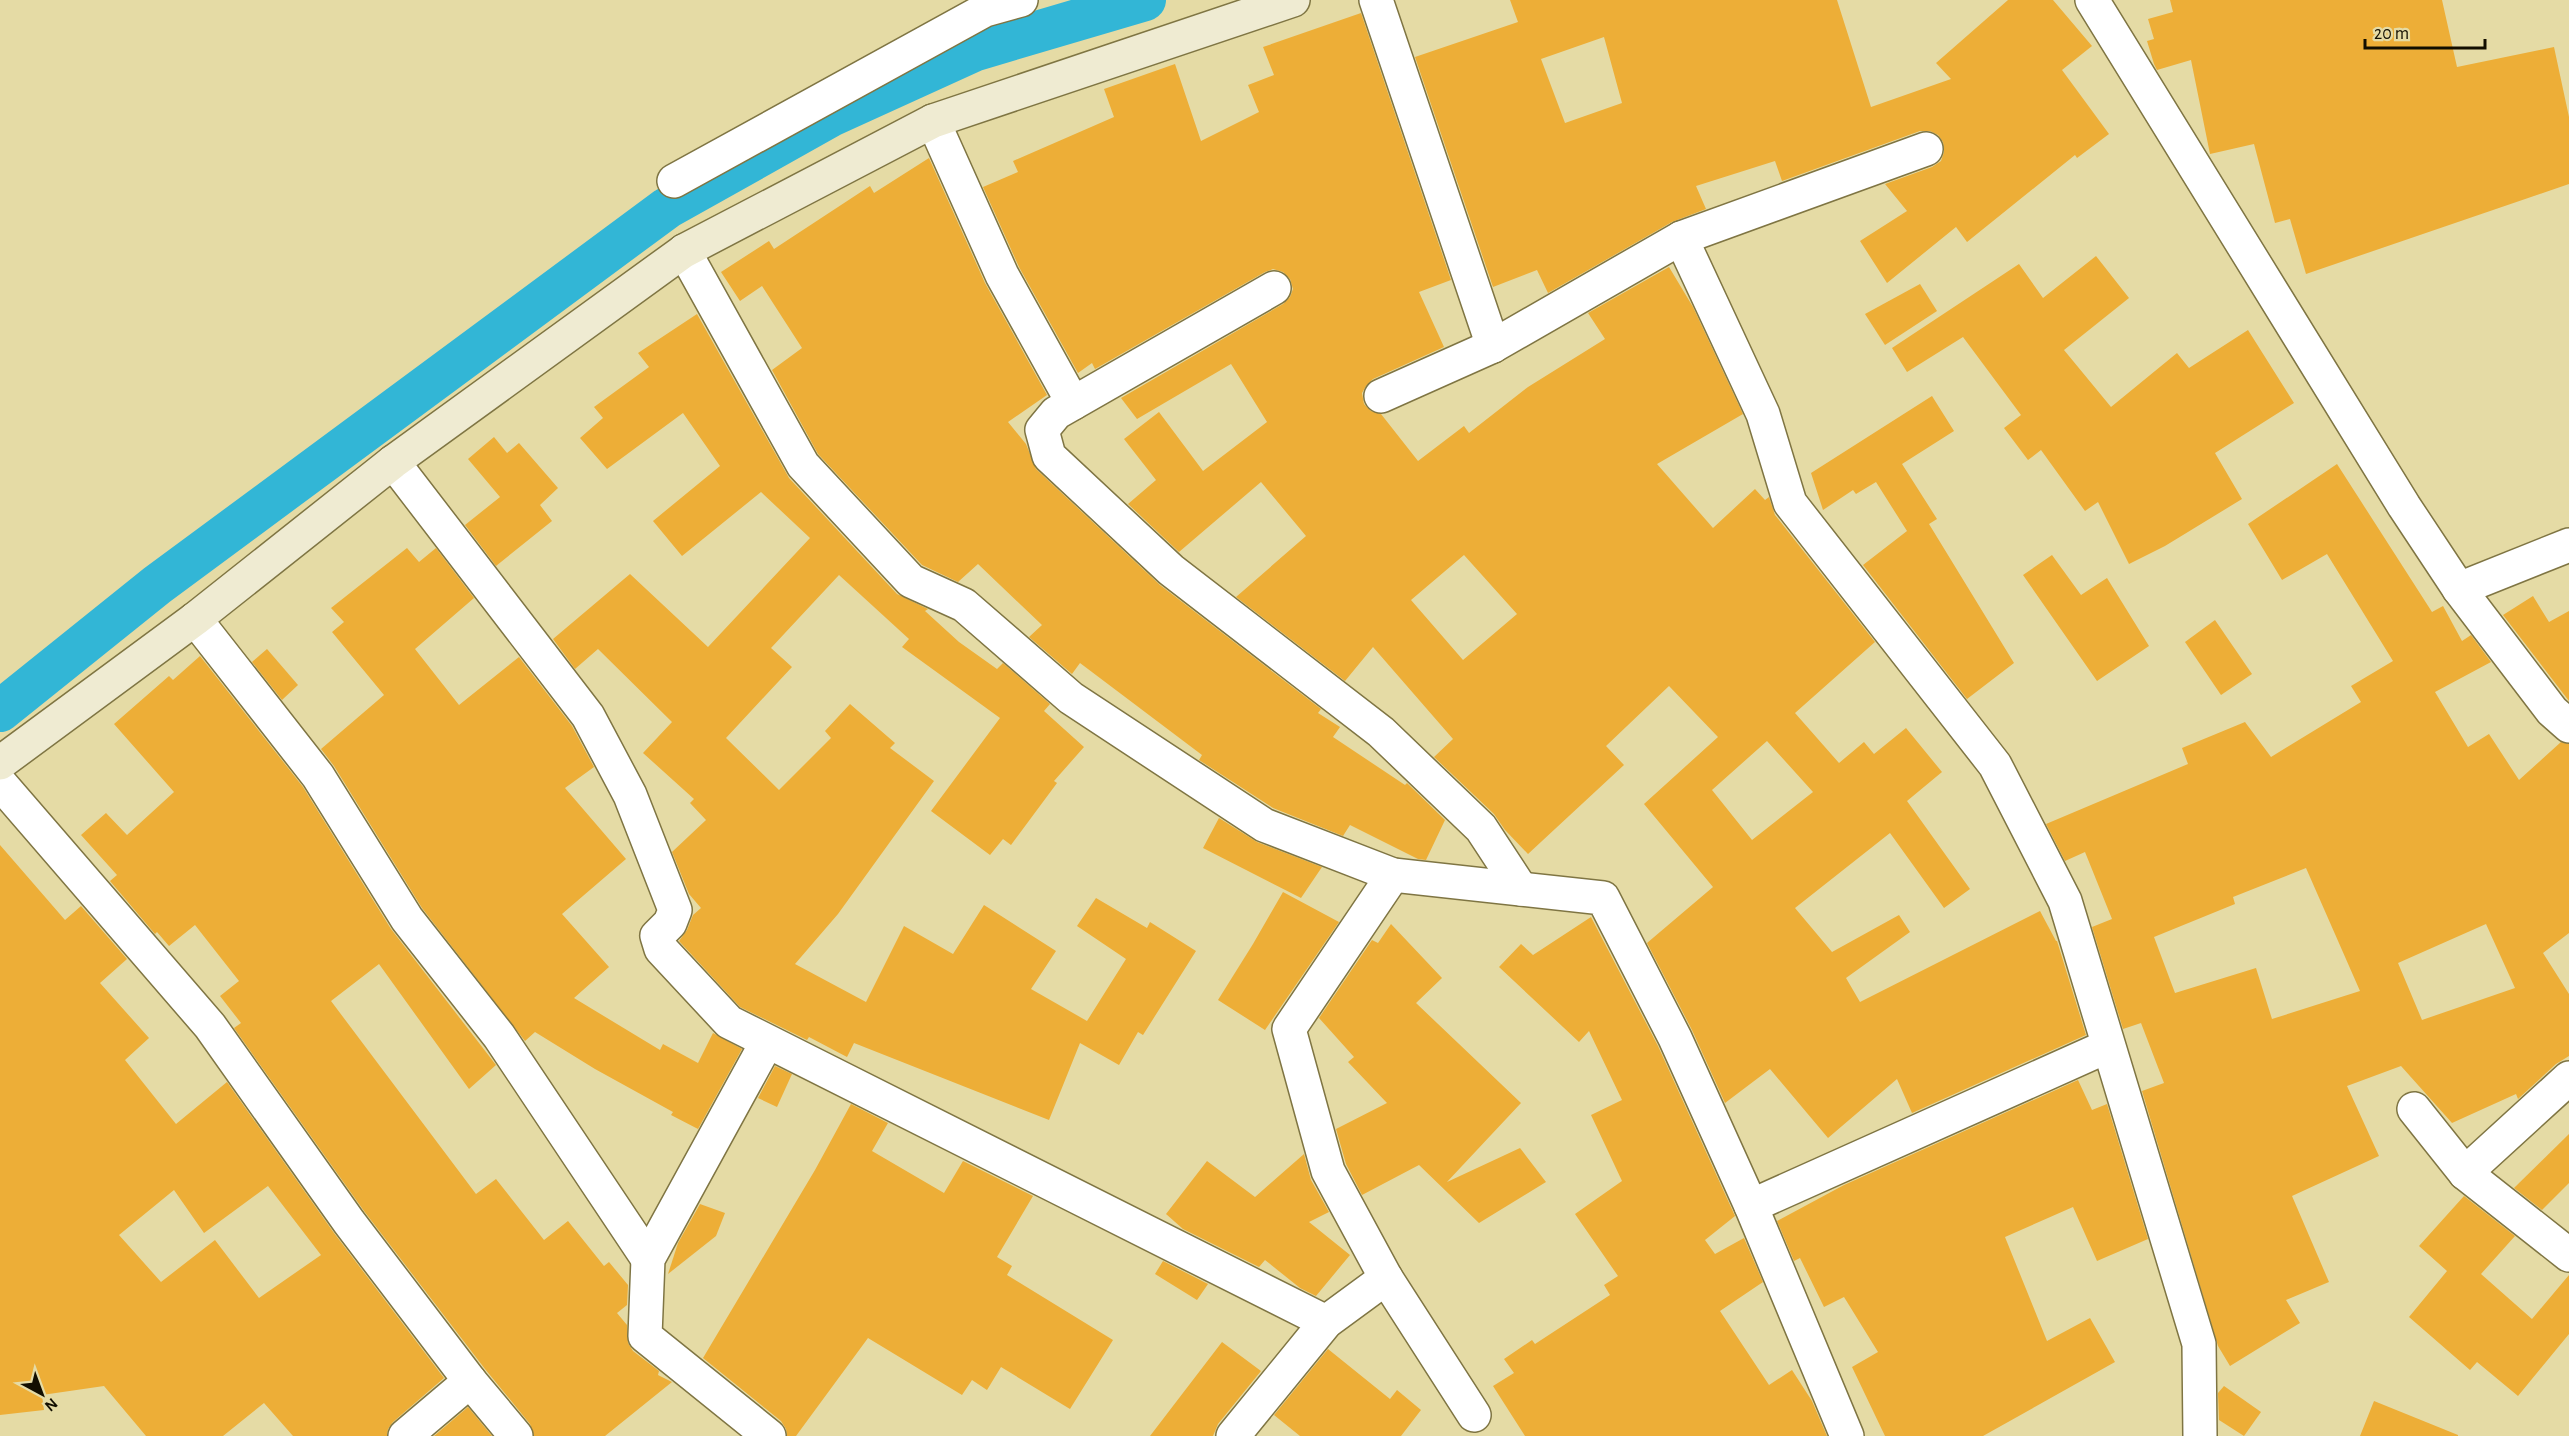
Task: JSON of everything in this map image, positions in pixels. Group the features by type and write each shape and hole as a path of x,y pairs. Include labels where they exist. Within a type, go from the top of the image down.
{"street":[{"path":"674,181 985,5 1021,0"},
{"path":"0,763 195,619 393,462 684,251 933,121 1293,0"},
{"path":"1376,0 1493,345"},
{"path":"2092,0 2404,506 2459,589 2552,711 2569,726"},
{"path":"933,121 1002,275 1073,403"},
{"path":"1381,396 1493,345 1681,238 1926,149"},
{"path":"1681,238 1763,414 1790,503 1995,765 2065,901 2199,1344 2200,1436"},
{"path":"684,251 803,465 911,581 964,605 1071,698 1264,825 1393,875 1603,898 1675,1038 1751,1206 1847,1436"},
{"path":"1274,288 1056,413 1042,429 1049,456 1171,570 1381,732 1480,828 1521,889"},
{"path":"393,462 588,716 630,795 675,910 670,923 657,936 661,949 729,1022 1326,1322"},
{"path":"2459,589 2569,545"},
{"path":"195,619 318,776 407,919 500,1036 648,1259"},
{"path":"0,783 210,1026 349,1222 470,1381 516,1436"},
{"path":"1393,875 1289,1029 1328,1171 1386,1278 1474,1415"},
{"path":"767,1042 648,1259 645,1336 769,1436"},
{"path":"1751,1206 2108,1046"},
{"path":"2465,1173 2569,1078"},
{"path":"2414,1109 2465,1173 2569,1255"},
{"path":"1233,1436 1326,1322 1386,1278"},
{"path":"405,1436 470,1381"}],"building":[{"path":"1510,0 1837,0 1871,107 1951,79 1936,63 2008,0 2053,0 2092,46 2062,70 2109,134 2077,158 2075,155 1967,242 1956,227 1887,283 1860,241 1907,211 1885,184 1932,167 1941,161 1944,152 1943,142 1938,135 1930,131 1920,131 1782,181 1775,161 1696,186 1706,209 1672,222 1548,293 1537,270 1493,287 1415,57 1518,22","holes":["1604,37 1622,103 1565,123 1541,59"]},
{"path":"2170,0 2442,0 2457,67 2554,47 2569,117 2569,184 2306,274 2290,219 2275,223 2254,144 2210,154 2191,60 2157,70 2154,64 2147,41 2154,39 2148,19 2173,12"},
{"path":"1361,13 1451,280 1419,292 1444,347 1373,379 1362,393 1364,404 1371,411 1381,414 1418,461 1464,426 1469,433 1528,387 1605,339 1588,313 1669,267 1693,307 1743,414 1657,464 1713,528 1755,489 1765,500 1769,497 1775,515 1875,642 1795,713 1839,763 1864,742 1874,754 1906,728 1942,772 1907,801 1970,889 1944,908 1890,833 1795,908 1832,952 1899,915 1910,932 1846,978 1860,1002 2040,911 2057,941 2086,1035 1912,1113 1897,1079 1828,1138 1770,1069 1725,1103 1692,1030 1647,943 1713,887 1644,804 1718,737 1669,686 1606,746 1624,765 1528,854 1505,830 1494,814 1434,757 1453,739 1373,647 1345,681 1236,597 1306,536 1261,482 1179,552 1128,504 1156,480 1124,439 1159,412 1203,471 1267,422 1231,364 1137,419 1121,398 1283,304 1290,297 1293,289 1290,279 1283,272 1273,269 1265,272 1095,369 1092,363 1078,373 1019,267 983,187 1018,172 1013,161 1114,117 1104,89 1175,64 1201,141 1259,112 1248,85 1274,75 1263,47","holes":["1464,555 1517,614 1463,660 1411,600","1767,741 1813,792 1752,840 1712,790"]},
{"path":"929,158 985,283 1047,395 1008,422 1026,444 1036,469 1160,585 1321,709 1318,713 1340,727 1333,737 1405,785 1407,783 1445,820 1426,860 1418,859 1350,825 1343,836 1273,808 1199,760 1202,755 1080,663 1072,674 1029,637 1042,625 978,564 958,582 922,565 818,454 772,370 802,348 762,286 740,301 721,272 769,241 774,249 870,186 874,193"},
{"path":"2096,256 2129,298 2064,350 2111,407 2177,353 2189,368 2248,330 2294,403 2215,453 2242,499 2165,546 2129,564 2098,502 2085,511 2041,450 2028,460 2004,428 2021,415 1963,337 1907,372 1892,348 2019,264 2043,298"},
{"path":"1920,284 1937,311 1885,345 1865,314"},
{"path":"697,314 789,478 897,594 928,609 925,611 959,642 997,669 1003,663 1050,704 1044,711 1084,747 1054,781 1057,783 1011,845 1003,839 990,855 931,811 1000,718 902,647 909,639 839,575 771,648 792,667 726,738 779,790 831,738 825,731 850,704 895,743 890,748 934,781 838,914 795,964 866,1002 904,926 953,954 984,905 1056,951 1031,989 1087,1021 1126,959 1077,926 1096,898 1147,928 1150,922 1196,951 1143,1035 1138,1032 1119,1065 1080,1043 1049,1120 854,1043 847,1057 809,1037 807,1040 740,1007 679,941 687,930 693,915 701,908 689,894 672,852 706,820 690,803 694,799 643,753 672,722 598,649 575,669 553,639 630,574 708,647 810,538 761,492 682,556 653,521 720,466 683,413 607,469 580,438 603,418 594,407 649,367 638,353"},
{"path":"1932,396 1954,431 1902,464 1937,519 1929,524 2014,663 1967,699 1863,565 1907,531 1876,482 1856,494 1853,490 1823,510 1811,473"},
{"path":"494,437 507,453 519,443 558,488 540,505 552,521 496,566 465,525 500,497 468,459"},
{"path":"2337,464 2432,612 2443,606 2462,641 2471,635 2491,662 2435,692 2468,747 2489,734 2519,780 2561,742 2569,744 2569,933 2543,953 2569,994 2569,1056 2556,1064 2518,1099 2516,1094 2452,1123 2401,1066 2347,1086 2379,1156 2292,1196 2329,1282 2286,1300 2300,1323 2230,1366 2218,1346 2142,1091 2164,1083 2141,1023 2123,1029 2092,927 2112,919 2085,852 2065,861 2046,824 2188,764 2182,748 2245,722 2271,757 2361,702 2351,686 2393,661 2327,554 2282,580 2248,524","holes":["2306,868 2360,991 2272,1019 2256,968 2175,993 2154,937 2235,904 2233,897","2486,924 2515,988 2422,1020 2398,963"]},
{"path":"407,548 419,562 436,548 474,598 415,649 459,705 519,657 572,726 594,767 565,788 626,859 562,914 609,967 574,998 660,1050 663,1044 698,1063 713,1033 742,1049 698,1129 671,1115 673,1112 595,1069 535,1032 525,1041 422,908 334,766 321,749 384,695 332,632 344,622 331,608"},
{"path":"2052,555 2081,595 2107,578 2149,646 2097,681 2023,575"},
{"path":"2533,596 2549,622 2569,611 2569,701 2503,615"},
{"path":"2215,620 2252,674 2221,695 2185,642"},
{"path":"267,649 298,685 282,700 252,662"},
{"path":"200,656 303,787 391,929 496,1065 469,1089 379,964 331,1001 476,1194 496,1179 544,1240 568,1221 604,1266 609,1262 628,1285 627,1305 617,1313 627,1325 628,1343 633,1351 659,1371 658,1375 672,1382 605,1436 534,1436 530,1424 364,1211 234,1028 241,1023 220,996 239,981 195,925 169,946 157,932 155,934 110,881 117,875 81,835 106,813 127,835 174,792 114,724 169,676 173,680"},
{"path":"1219,818 1257,842 1322,867 1301,898 1203,848"},
{"path":"0,845 65,920 81,906 127,959 100,983 149,1038 125,1060 176,1124 227,1082 334,1233 444,1378 393,1422 388,1429 387,1436 293,1436 264,1403 223,1436 146,1436 104,1386 42,1395 44,1410 0,1415","holes":["268,1186 321,1255 259,1298 215,1240 161,1282 119,1235 174,1190 204,1233"]},
{"path":"1283,892 1339,922 1265,1030 1218,1000"},
{"path":"1591,917 1658,1046 1735,1216 1705,1240 1715,1254 1744,1238 1763,1282 1720,1311 1769,1385 1792,1370 1812,1401 1827,1436 1525,1436 1493,1386 1514,1373 1504,1359 1532,1340 1535,1344 1610,1295 1604,1285 1618,1276 1575,1214 1622,1181 1591,1115 1622,1100 1589,1031 1579,1042 1499,967 1521,944 1533,955"},
{"path":"1391,924 1442,978 1416,1003 1521,1103 1447,1182 1520,1148 1546,1182 1479,1223 1419,1165 1362,1195 1346,1164 1336,1129 1387,1103 1348,1062 1354,1057 1319,1018 1372,940 1378,943"},
{"path":"775,1066 792,1074 777,1107 758,1098"},
{"path":"2078,1080 2092,1110 2107,1104 2148,1239 2097,1261 2073,1207 2005,1237 2047,1341 2090,1318 2115,1362 1983,1436 1885,1436 1852,1367 1878,1352 1844,1297 1824,1307 1800,1258 1794,1261 1777,1221 1844,1185"},
{"path":"851,1104 888,1123 872,1151 944,1193 963,1161 1033,1196 997,1257 1012,1266 1007,1275 1113,1340 1070,1409 1001,1367 987,1390 972,1380 962,1395 868,1338 796,1436 787,1436 781,1421 703,1358 815,1170"},
{"path":"2569,1134 2569,1183 2542,1210 2514,1188"},
{"path":"1304,1154 1311,1180 1329,1212 1309,1222 1350,1255 1316,1296 1300,1288 1265,1260 1259,1267 1183,1229 1166,1214 1207,1161 1255,1197"},
{"path":"2464,1196 2515,1236 2481,1274 2532,1319 2569,1275 2569,1334 2518,1396 2477,1362 2470,1370 2409,1317 2447,1271 2419,1246"},
{"path":"700,1204 725,1213 716,1236 668,1274 678,1243"},
{"path":"1163,1261 1208,1284 1197,1300 1155,1274"},
{"path":"1222,1342 1261,1371 1218,1424 1213,1436 1150,1436"},
{"path":"1328,1349 1390,1399 1397,1390 1421,1410 1401,1436 1300,1436 1274,1415"},
{"path":"2224,1386 2261,1412 2244,1436 2219,1420 2218,1393"},
{"path":"2374,1401 2458,1435 2458,1436 2360,1436"},
{"path":"468,1407 492,1436 434,1436"}],"waterway":[{"path":"0,711 157,585 667,208 831,116 976,50 1145,0"}]}
